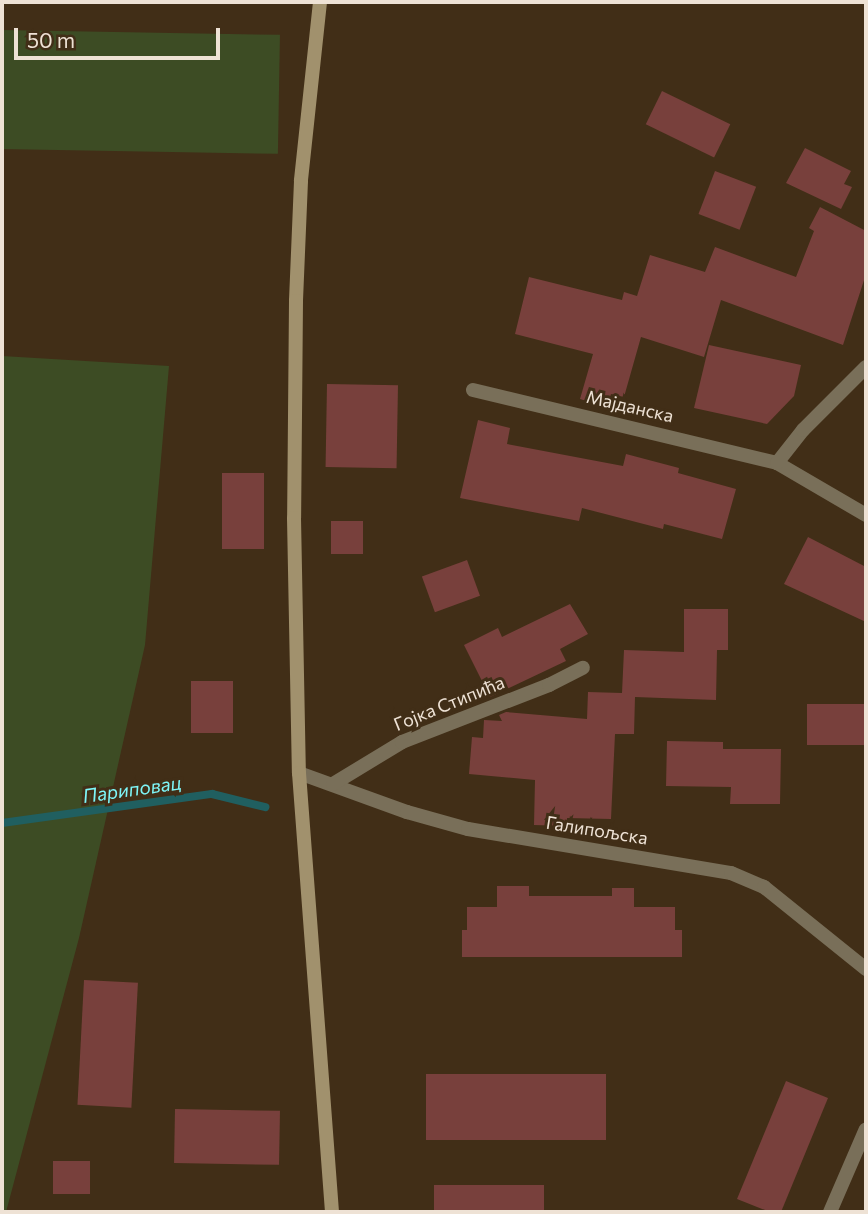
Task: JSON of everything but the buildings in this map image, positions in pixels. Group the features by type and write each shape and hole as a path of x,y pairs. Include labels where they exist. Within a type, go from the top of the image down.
{"main road":[{"path":"320,2 301,181 296,301 294,518 299,773 332,1212"}],"street":[{"path":"777,463 803,430 866,367"},
{"name":"Мајданска","path":"473,390 777,463 866,515"},
{"name":"Гојка Стипића","path":"333,784 402,742 549,685 583,668"},
{"name":"Галипољска","path":"299,773 407,812 468,829 731,873 751,880 773,894 866,969"},
{"path":"830,1212 866,1129"}],"green space":[{"path":"2,30 280,35 278,154 2,149"},
{"path":"2,356 169,366 145,645 79,938 6,1212 2,1212"}],"waterway":[{"name":"Париповац","path":"2,823 212,794 265,807"}]}
